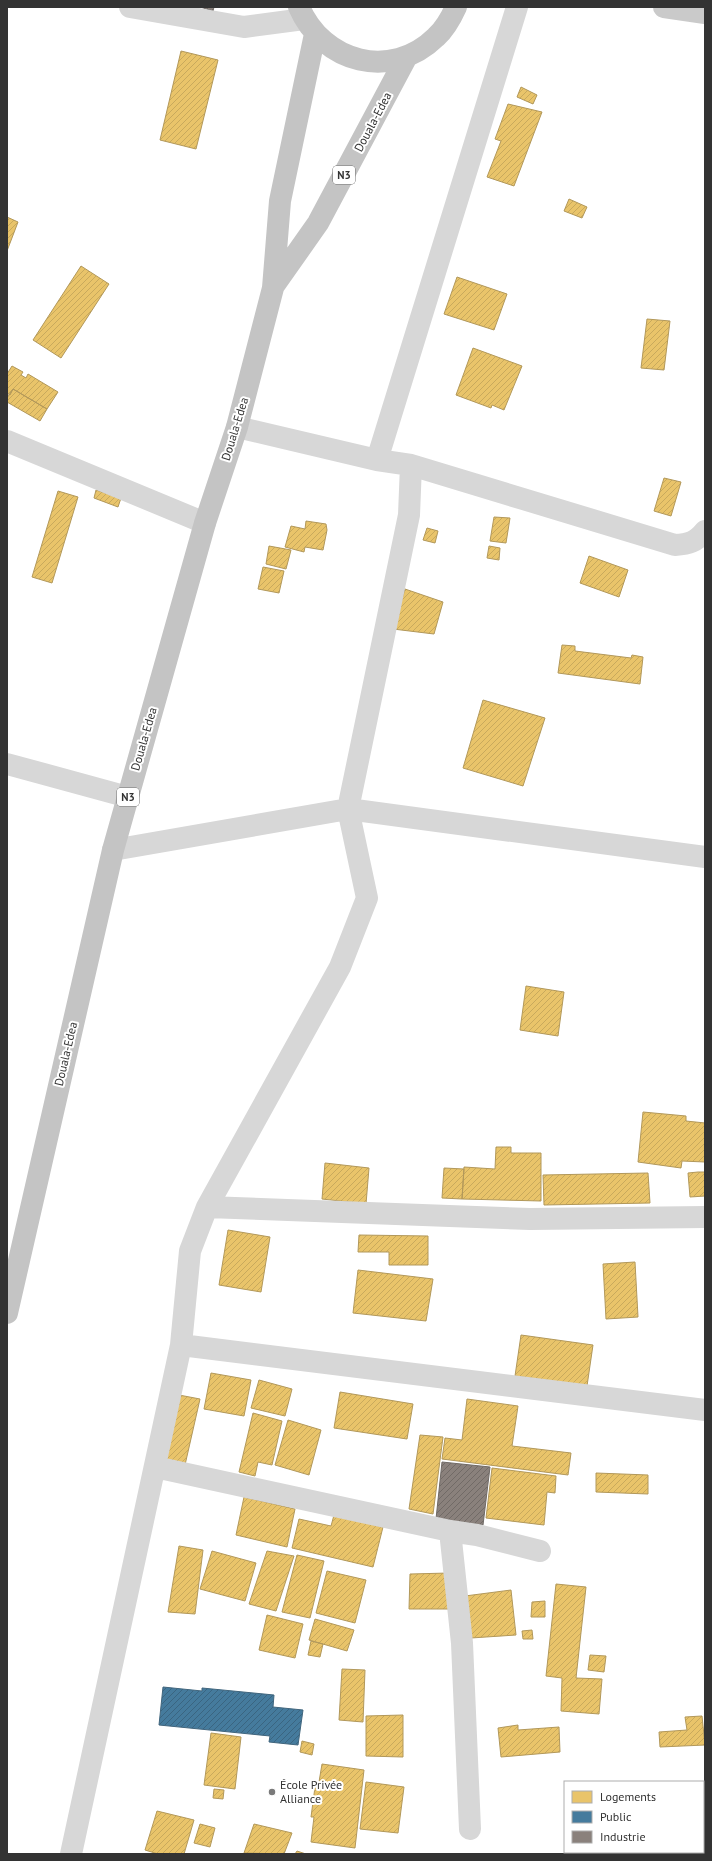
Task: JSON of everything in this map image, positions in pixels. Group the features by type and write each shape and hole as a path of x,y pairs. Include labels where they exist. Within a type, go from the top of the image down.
{"highway":[{"path":"306,20 335,50 358,60 383,62 408,56 424,48 437,37 448,23 456,7"},
{"name":"Douala-Edea","path":"7,1313 113,850 205,523 237,427 273,288 280,201 306,20"},
{"name":"Douala-Edea","path":"273,288 318,223 408,56"}],"main road":[{"path":"664,7 705,13"}],"street":[{"path":"130,7 244,27 306,20"},
{"path":"377,460 518,7"},
{"path":"237,427 377,460 412,465 675,545 689,544 699,539 705,531"},
{"path":"7,441 205,523"},
{"path":"71,1854 181,1345 190,1251 207,1207 340,967 367,898 348,809 409,515 412,465"},
{"path":"7,764 128,797"},
{"path":"113,850 348,809 705,858"},
{"path":"207,1207 530,1219 705,1217"},
{"path":"181,1345 705,1410"},
{"path":"155,1467 450,1531 477,1534 540,1551"},
{"path":"450,1531 462,1643 470,1829"}],"building: Logements":[{"path":"181,51 218,60 196,149 160,140"},
{"path":"521,87 537,95 533,104 517,97"},
{"path":"508,104 542,112 514,186 487,177 501,141 495,139"},
{"path":"569,199 587,207 582,218 564,211"},
{"path":"7,217 18,222 7,251"},
{"path":"81,266 109,284 61,358 33,340"},
{"path":"457,277 507,294 494,330 444,314"},
{"path":"647,319 670,321 664,370 641,368"},
{"path":"473,348 522,366 504,410 492,405 491,408 456,395"},
{"path":"12,366 23,372 21,375 26,378 28,374 58,392 47,409 13,389 10,395 7,393 7,374"},
{"path":"13,389 47,409 40,421 7,402 7,398"},
{"path":"664,478 681,482 671,516 654,511"},
{"path":"96,490 121,498 118,507 94,498"},
{"path":"58,491 78,497 52,583 32,577"},
{"path":"494,517 510,518 506,543 490,541"},
{"path":"306,521 326,524 327,530 323,550 305,547 304,552 285,547 291,526 305,529"},
{"path":"427,528 438,531 435,543 423,540"},
{"path":"269,546 291,550 286,569 266,564"},
{"path":"489,546 500,548 499,560 487,558"},
{"path":"589,556 628,570 619,597 580,583"},
{"path":"263,567 284,571 279,593 258,589"},
{"path":"405,589 443,602 434,634 393,629"},
{"path":"562,645 575,646 575,651 631,658 632,655 643,657 640,684 558,673"},
{"path":"483,700 545,718 523,786 463,768"},
{"path":"526,986 564,992 558,1036 520,1030"},
{"path":"643,1112 686,1116 686,1121 705,1123 705,1162 682,1161 681,1168 638,1162"},
{"path":"496,1147 511,1147 511,1153 541,1153 541,1201 462,1199 464,1167 495,1169"},
{"path":"325,1163 369,1168 366,1204 322,1199"},
{"path":"444,1168 464,1169 462,1199 442,1198"},
{"path":"705,1172 705,1196 690,1197 688,1173"},
{"path":"648,1173 650,1203 544,1205 543,1175"},
{"path":"228,1230 270,1237 261,1292 219,1285"},
{"path":"359,1235 428,1236 428,1265 389,1265 389,1252 358,1252"},
{"path":"635,1262 638,1317 606,1319 603,1264"},
{"path":"358,1270 433,1279 426,1321 353,1313"},
{"path":"521,1335 593,1345 587,1386 515,1376"},
{"path":"211,1373 251,1380 244,1416 204,1409"},
{"path":"259,1380 292,1389 285,1416 251,1408"},
{"path":"340,1392 413,1404 407,1439 334,1428"},
{"path":"179,1395 200,1399 185,1465 164,1460"},
{"path":"467,1399 518,1406 512,1446 571,1453 568,1475 442,1459 445,1438 462,1440"},
{"path":"253,1413 282,1421 272,1465 258,1462 255,1476 239,1472"},
{"path":"288,1420 321,1430 309,1475 275,1465"},
{"path":"420,1435 443,1437 433,1514 409,1509"},
{"path":"492,1468 556,1476 555,1493 547,1492 544,1525 486,1518"},
{"path":"596,1473 648,1475 648,1494 596,1492"},
{"path":"244,1497 295,1509 287,1547 236,1535"},
{"path":"334,1515 383,1527 373,1567 292,1548 299,1519 331,1526"},
{"path":"179,1546 203,1550 195,1614 168,1612"},
{"path":"212,1551 256,1563 245,1601 200,1589"},
{"path":"267,1551 294,1556 276,1611 249,1604"},
{"path":"297,1555 324,1561 310,1618 282,1612"},
{"path":"327,1571 366,1580 355,1623 316,1613"},
{"path":"449,1573 451,1609 409,1609 410,1574"},
{"path":"556,1584 586,1587 576,1678 602,1679 599,1714 561,1711 562,1678 546,1676"},
{"path":"511,1590 516,1635 471,1638 465,1596"},
{"path":"545,1601 545,1617 531,1617 532,1602"},
{"path":"267,1615 303,1624 295,1658 259,1650"},
{"path":"315,1619 354,1630 347,1651 309,1640"},
{"path":"532,1630 533,1639 523,1639 522,1631"},
{"path":"311,1641 323,1644 320,1657 308,1655"},
{"path":"590,1655 606,1656 604,1672 588,1670"},
{"path":"342,1669 365,1670 363,1722 339,1720"},
{"path":"403,1715 403,1757 366,1756 366,1716"},
{"path":"702,1716 705,1745 660,1747 659,1732 687,1730 685,1717"},
{"path":"518,1725 518,1730 559,1727 560,1752 501,1757 498,1728"},
{"path":"211,1733 241,1737 235,1789 204,1785"},
{"path":"302,1741 314,1744 312,1755 300,1752"},
{"path":"322,1764 364,1770 355,1848 311,1842 314,1817 311,1817 315,1787 318,1788"},
{"path":"366,1782 404,1787 398,1833 360,1829"},
{"path":"214,1789 224,1790 223,1799 213,1798"},
{"path":"157,1811 194,1820 184,1854 158,1854 145,1850"},
{"path":"200,1824 215,1828 210,1847 194,1843"},
{"path":"254,1824 292,1833 284,1854 244,1853"},
{"path":"297,1851 306,1854 295,1854"},
{"path":"640,1853 641,1854 594,1854"}],"building: Public":[{"path":"163,1687 202,1691 202,1688 274,1695 273,1707 303,1710 298,1745 269,1742 270,1736 159,1725"}],"building: Industrie":[{"path":"200,7 214,7 213,11"},
{"path":"442,1462 490,1467 483,1525 436,1519"}],"place":[{"name":"École Privée Alliance","path":"272,1792"}]}
